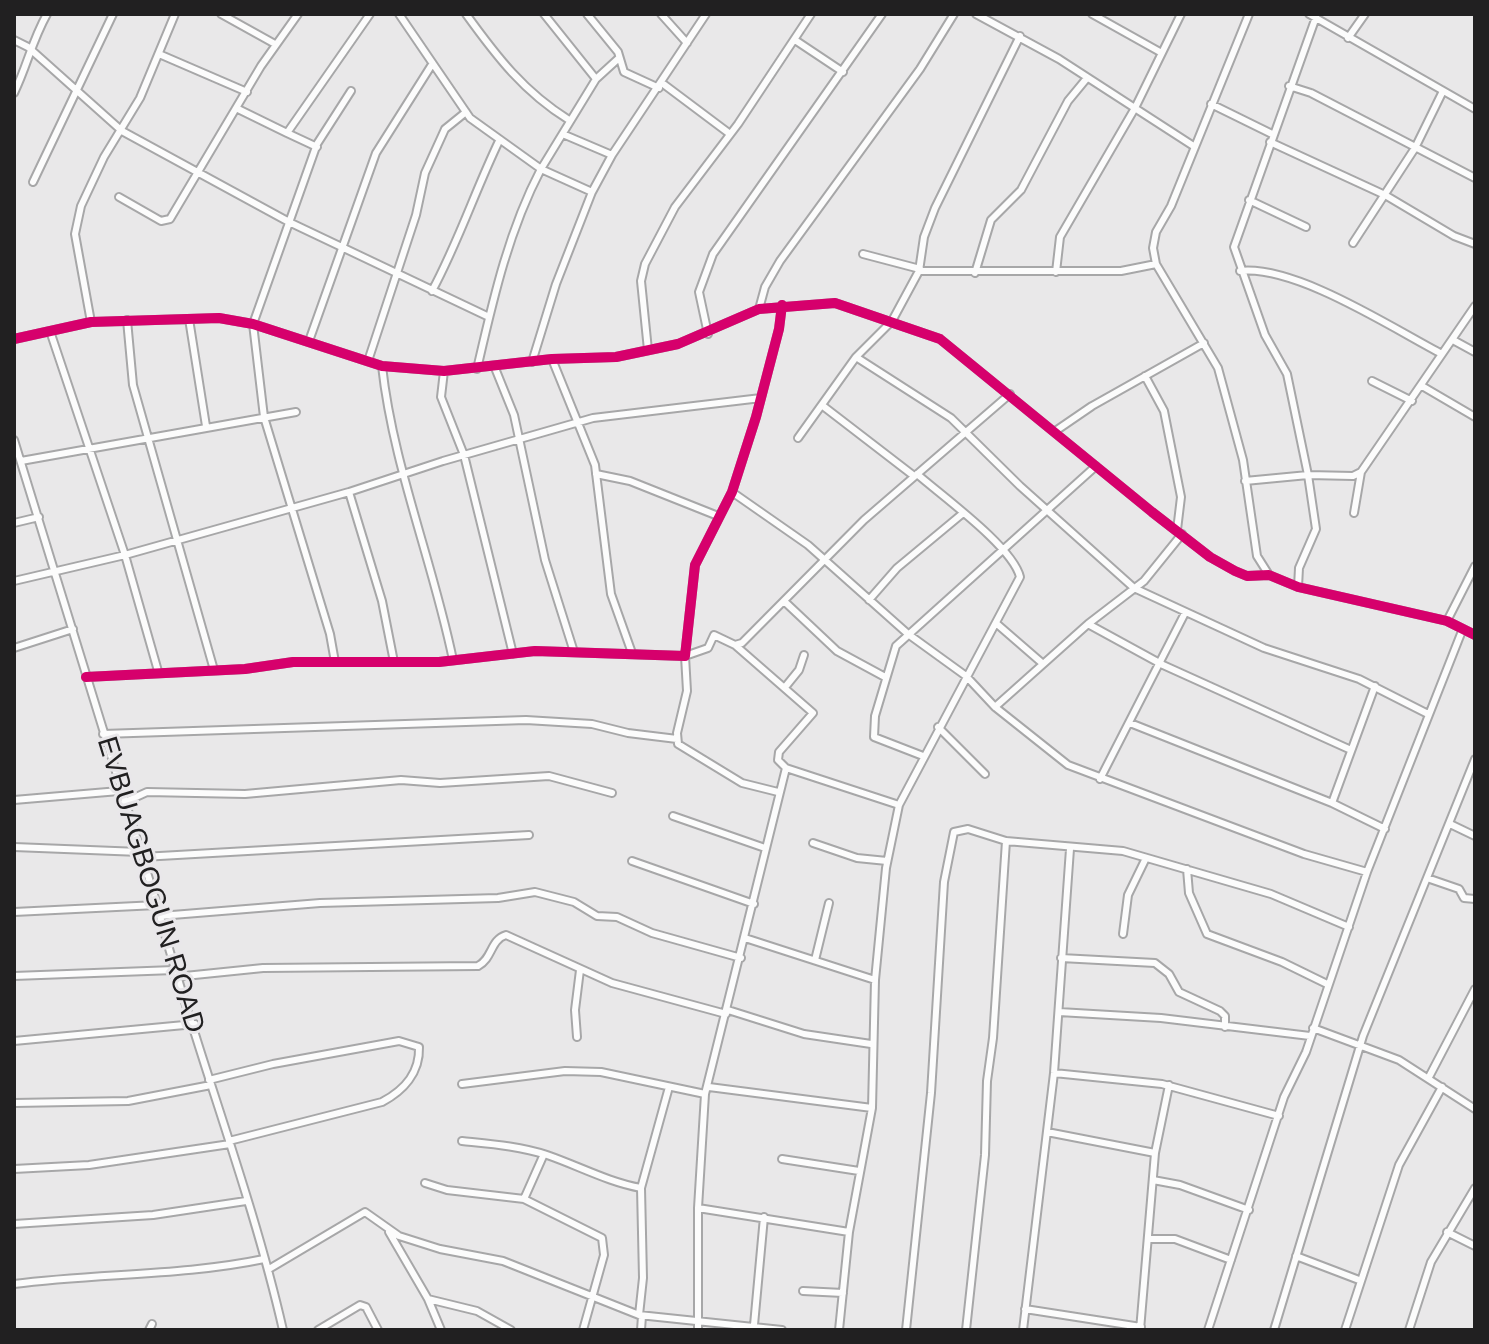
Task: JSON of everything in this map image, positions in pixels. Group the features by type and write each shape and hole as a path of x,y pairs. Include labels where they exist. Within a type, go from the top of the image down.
{"street":[{"path":"14,93 25,71 28,47 47,14"},
{"path":"33,182 113,14"},
{"path":"91,322 75,234 81,206 104,157 122,131 175,14"},
{"path":"221,14 275,44"},
{"path":"119,197 161,221 167,221 175,213 195,173 238,109 275,44 298,14"},
{"path":"287,133 370,14"},
{"path":"399,14 431,66 466,112 499,141 541,169 592,192"},
{"path":"466,14 518,83 538,101 572,123 541,169 521,207 477,369"},
{"path":"544,14 596,79"},
{"path":"587,14 619,58 624,72 661,86 730,134"},
{"path":"661,14 687,43"},
{"path":"532,362 556,284 592,192 612,155 661,86 706,14"},
{"path":"648,350 641,281 645,264 675,207 730,134 784,49 795,40 811,14"},
{"path":"708,334 699,292 713,254 882,14"},
{"path":"759,309 765,287 780,261 920,69 954,14"},
{"path":"976,14 986,16 1020,36 1195,147"},
{"path":"1092,14 1160,52"},
{"path":"1056,272 1060,237 1135,108 1181,14"},
{"path":"1249,14 1195,147 1156,232 1153,248 1156,264 1218,368 1245,481 1257,556 1269,575"},
{"path":"1348,38 1365,14"},
{"path":"1298,587 1299,568 1316,529 1308,475 1287,374 1265,335 1240,271 1236,236 1317,16 1348,38 1475,109"},
{"path":"798,438 856,357 892,321 920,270 924,237 935,208 1020,36"},
{"path":"14,40 28,47 77,88 122,131 289,222 489,317"},
{"path":"795,40 843,72"},
{"path":"159,54 247,92"},
{"path":"569,120 596,79 619,58"},
{"path":"309,341 376,153 431,66"},
{"path":"975,273 991,220 1021,190 1068,101 1087,78"},
{"path":"1289,86 1311,93 1475,178"},
{"path":"335,662 330,634 264,417 253,324 317,147 351,91"},
{"path":"1353,243 1415,148 1443,91"},
{"path":"1211,104 1385,195 1454,236 1475,244"},
{"path":"238,109 317,147"},
{"path":"368,361 382,308 398,272 425,173 445,129 466,112"},
{"path":"565,135 612,155"},
{"path":"432,291 452,245 460,235 472,198 499,141"},
{"path":"1249,200 1306,227"},
{"path":"863,254 920,270 975,273 1128,271 1156,264"},
{"path":"1240,271 1255,269 1280,275 1345,302 1442,354"},
{"path":"14,339 91,322 219,318 253,324 382,366 444,371 495,368 552,359 600,358 648,350 708,334 759,309 835,303 940,339 1210,557 1235,571 1247,576 1269,575 1298,587 1447,621 1475,635"},
{"path":"778,792 742,783 681,747 677,739 687,691 685,656 695,565 732,492 761,398 782,305"},
{"path":"1354,513 1361,472 1475,306"},
{"path":"189,319 206,426"},
{"path":"127,320 133,385 214,670"},
{"path":"50,331 125,555 158,671"},
{"path":"1453,340 1475,352"},
{"path":"1054,432 1204,343"},
{"path":"856,357 930,402 1134,588 1264,648 1375,686 1428,714"},
{"path":"552,359 596,474 611,594 632,653"},
{"path":"382,366 387,410 442,603 453,660"},
{"path":"495,368 521,440 545,560 574,652"},
{"path":"444,371 441,397 464,455 513,654"},
{"path":"995,707 1042,663 1134,588 1179,532 1181,497 1164,411 1145,376"},
{"path":"1372,381 1412,401"},
{"path":"1422,386 1475,417"},
{"path":"735,645 742,643 824,559 916,475 1010,394"},
{"path":"14,581 125,555 578,423 641,411 761,398"},
{"path":"823,406 916,475 962,514 1003,551 1018,569 1020,577 899,805 887,861 875,980 871,1044 872,1108 849,1232 839,1330"},
{"path":"21,461 296,412"},
{"name":"EVBUAGBOGUN ROAD","path":"14,440 119,791 157,905 174,973 195,1024 210,1082 269,1269 283,1330"},
{"path":"923,756 874,737 891,653 908,634 1096,466"},
{"path":"1245,481 1308,475 1353,476 1361,472"},
{"path":"596,474 630,481 718,516"},
{"path":"349,492 382,601 394,662"},
{"path":"732,492 824,559 908,634 966,676 995,707 1068,765 1304,854 1367,872"},
{"path":"869,600 897,568 962,514"},
{"path":"14,523 39,517"},
{"path":"1447,621 1475,566"},
{"path":"784,601 837,651 885,677"},
{"path":"1100,779 1113,748 1130,723 1185,613"},
{"path":"997,624 1042,663"},
{"path":"1088,624 1160,662 1351,750"},
{"path":"14,648 73,629"},
{"path":"1208,1330 1279,1116 1367,872 1462,631"},
{"path":"86,677 335,662 453,660 513,654 574,652 685,656 708,648 714,635 735,645 786,686 813,713 779,752 778,760 786,768 899,805"},
{"path":"786,686 799,670 804,655"},
{"path":"1332,803 1375,686"},
{"path":"103,734 526,720 592,724 628,733 677,739"},
{"path":"1130,723 1332,803 1385,829"},
{"path":"938,727 985,774"},
{"path":"1274,1330 1334,1139 1360,1044 1475,759"},
{"path":"698,1326 698,1208 707,1091 786,768"},
{"path":"123,803 147,792 245,794 401,780 440,783 549,776 612,793"},
{"path":"14,800 119,791"},
{"path":"673,816 765,848"},
{"path":"1450,824 1475,836"},
{"path":"906,1330 909,1276 924,1167 934,997 949,842 959,829 1006,841 1070,849 1123,851 1271,894 1349,927"},
{"path":"14,847 141,854 529,835"},
{"path":"966,1330 985,1155 987,1081 993,1038 1006,841"},
{"path":"813,843 857,858 887,861"},
{"path":"1023,1330 1054,1073 1070,849"},
{"path":"1123,934 1128,895 1146,858"},
{"path":"632,861 754,904"},
{"path":"1187,869 1189,893 1207,934 1282,962 1327,984"},
{"path":"1427,878 1459,889 1464,898 1475,899"},
{"path":"160,916 320,903 498,898 535,892 574,902 597,916 617,917 652,933 741,958"},
{"path":"815,960 829,903"},
{"path":"14,912 157,905"},
{"path":"14,976 263,968 478,966 487,961 495,942 506,935 580,970 653,996 727,1012 804,1034 871,1044"},
{"path":"745,938 875,980"},
{"path":"1061,958 1155,963 1169,974 1179,992 1220,1011 1225,1016 1225,1027"},
{"path":"577,1037 575,1010 580,970"},
{"path":"1429,1077 1475,989"},
{"path":"1059,1012 1161,1018 1310,1036"},
{"path":"14,1041 195,1024"},
{"path":"1313,1028 1360,1044 1429,1077 1475,1108"},
{"path":"14,1103 128,1101 273,1064 399,1041 419,1047 419,1056 408,1083 401,1092 382,1102 230,1142 89,1165 14,1169"},
{"path":"462,1084 565,1071 601,1072 669,1087 872,1108"},
{"path":"1054,1073 1169,1085 1279,1116"},
{"path":"1025,1309 1140,1328 1155,1153 1169,1085"},
{"path":"641,1330 641,1188 669,1087"},
{"path":"1345,1330 1399,1165 1442,1087"},
{"path":"1047,1132 1155,1153"},
{"path":"462,1141 507,1144 544,1154 616,1183 641,1188"},
{"path":"524,1199 544,1154"},
{"path":"782,1159 859,1171"},
{"path":"1153,1180 1180,1185 1249,1210"},
{"path":"425,1183 447,1190 524,1199 602,1238 604,1255 583,1330"},
{"path":"1409,1330 1431,1262 1475,1188"},
{"path":"14,1224 153,1215 246,1201"},
{"path":"698,1208 849,1232"},
{"path":"269,1269 361,1211 370,1214 389,1232 428,1299 441,1330"},
{"path":"754,1325 764,1217"},
{"path":"389,1232 440,1249 503,1261 640,1316 698,1326 754,1325 782,1330"},
{"path":"1447,1232 1475,1246"},
{"path":"1148,1239 1175,1239 1231,1260"},
{"path":"1296,1256 1359,1280"},
{"path":"14,1284 71,1276 223,1267 264,1259"},
{"path":"803,1291 843,1293"},
{"path":"428,1299 477,1311 511,1330"},
{"path":"318,1330 360,1305 366,1307 378,1330"}],"cycle path":[{"path":"14,339 91,322 219,318 253,324 382,366 444,371 552,359 616,357 678,344 759,309 835,303 940,339 1152,512 1210,557 1235,571 1247,576 1269,575 1298,587 1447,621 1475,635"},
{"path":"86,677 245,669 293,662 439,662 535,651 685,656 695,565 732,492 756,417 779,329 782,305"}]}
